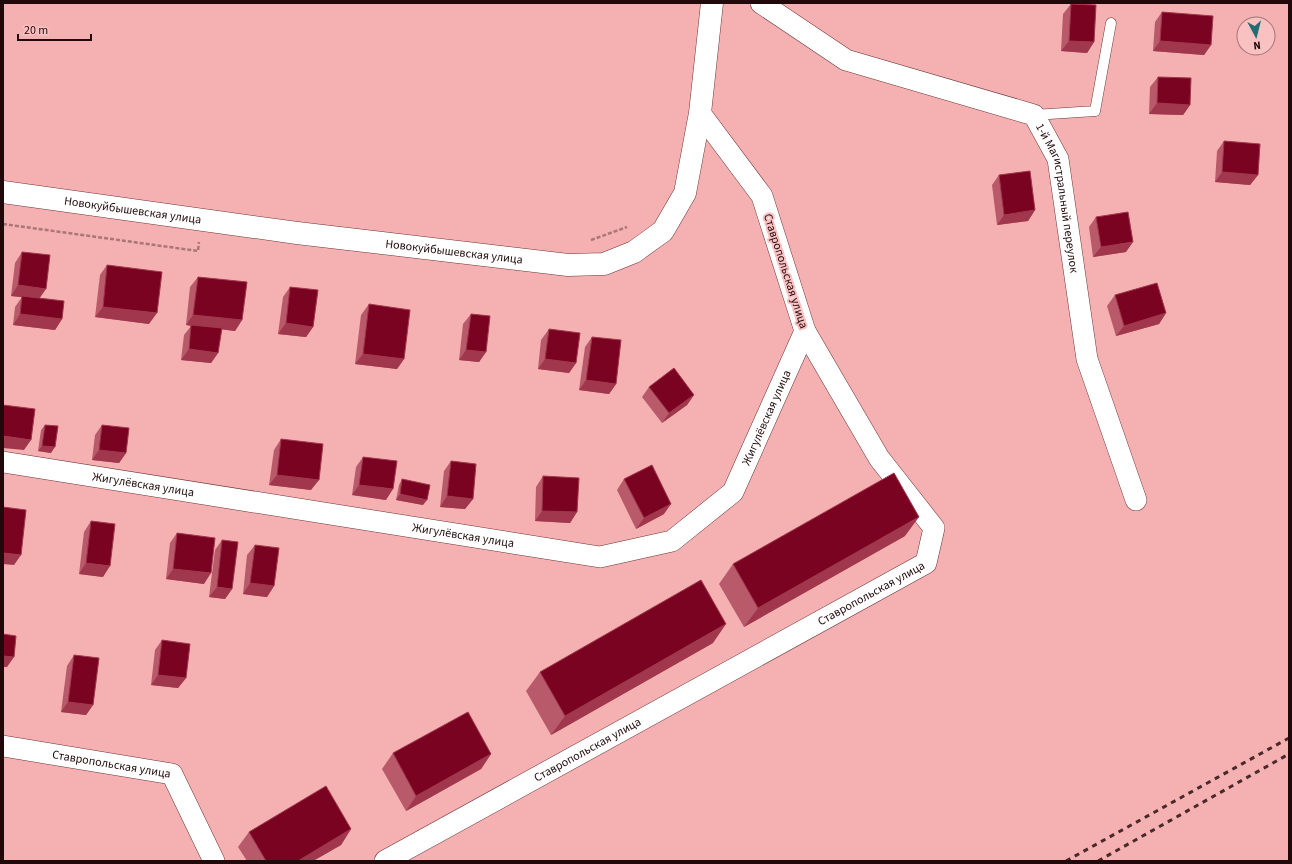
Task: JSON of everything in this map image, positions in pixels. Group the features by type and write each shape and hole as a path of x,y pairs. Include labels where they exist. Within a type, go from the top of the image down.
{"street":[{"name":"Новокуйбышевская улица","path":"3,192 203,220 568,265 604,264 634,252 663,231 685,193 700,113 712,3"},
{"name":"1-й Магистральный переулок","path":"761,3 846,60 1034,115 1058,159 1087,359 1136,500"},
{"name":"Ставропольская улица","path":"385,861 926,563 934,528 879,458 805,331 762,196 700,113"},
{"name":"Жигулёвская улица","path":"3,462 600,557 672,541 733,492 805,331"},
{"name":"Ставропольская улица","path":"3,746 172,774 214,861"}],"lane":[{"path":"1034,115 1095,111 1111,23"}],"path":[{"path":"3,224 198,251 203,220"},
{"path":"583,240 591,240 628,226"}],"building":[{"path":"1071,4 1096,5 1094,42 1069,41"},
{"path":"1162,12 1213,16 1211,45 1160,41"},
{"path":"1158,77 1191,78 1190,105 1157,103"},
{"path":"1224,141 1260,144 1258,175 1222,172"},
{"path":"1030,171 1035,210 1004,215 999,175"},
{"path":"1128,212 1133,242 1101,247 1096,217"},
{"path":"22,252 50,255 46,289 18,285"},
{"path":"107,265 162,272 157,313 103,307"},
{"path":"198,277 247,282 242,320 193,315"},
{"path":"1157,283 1166,313 1124,326 1115,295"},
{"path":"290,287 318,290 313,327 286,323"},
{"path":"22,296 64,301 62,319 20,314"},
{"path":"369,304 410,310 404,359 363,354"},
{"path":"471,314 490,316 486,352 466,350"},
{"path":"191,325 222,328 218,353 189,349"},
{"path":"549,329 580,333 576,363 545,359"},
{"path":"592,337 621,340 616,384 586,380"},
{"path":"674,368 694,395 669,413 649,387"},
{"path":"3,405 35,409 31,440 3,436"},
{"path":"45,425 58,426 55,447 42,446"},
{"path":"102,425 129,428 126,453 99,450"},
{"path":"281,439 323,444 319,480 277,475"},
{"path":"363,457 397,461 393,489 359,485"},
{"path":"451,461 476,464 473,499 447,496"},
{"path":"652,465 671,504 644,518 624,479"},
{"path":"894,473 919,517 758,608 733,564"},
{"path":"543,476 579,478 577,512 542,511"},
{"path":"402,479 430,485 427,500 400,494"},
{"path":"3,507 26,510 21,555 3,553"},
{"path":"91,521 115,524 110,566 86,563"},
{"path":"177,533 215,538 211,573 173,569"},
{"path":"222,540 238,542 232,589 217,587"},
{"path":"255,545 279,548 274,586 250,583"},
{"path":"701,580 726,624 565,716 540,672"},
{"path":"3,634 16,636 14,657 3,656"},
{"path":"162,640 190,644 186,678 158,675"},
{"path":"74,655 99,658 93,705 68,702"},
{"path":"468,712 491,754 416,796 393,753"},
{"path":"326,786 351,829 298,861 266,861 249,832"}],"railway":[{"path":"1066,861 1289,738"},
{"path":"1098,861 1289,754"}]}
